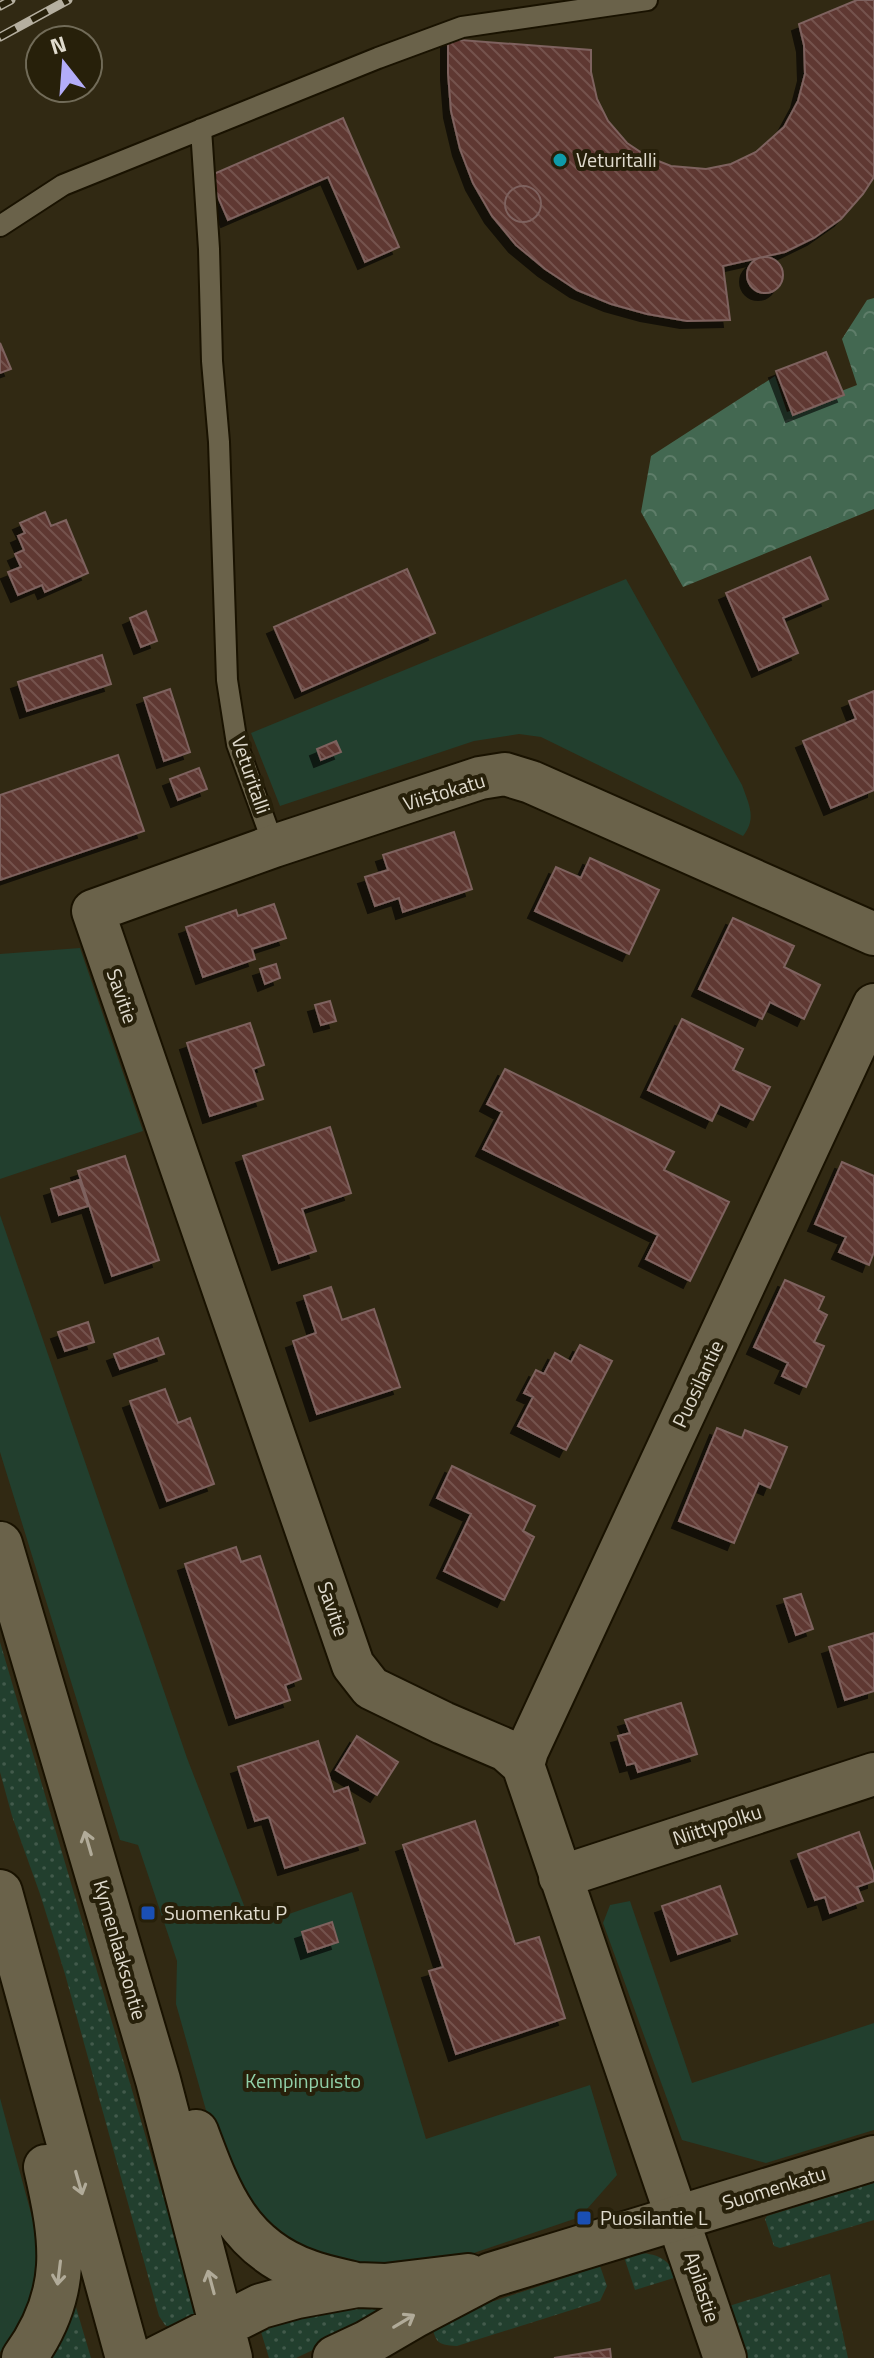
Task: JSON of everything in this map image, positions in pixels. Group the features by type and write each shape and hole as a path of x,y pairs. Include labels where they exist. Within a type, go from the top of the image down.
{"main road":[{"name":"Kymenlaaksontie","path":"0,1544 158,2080 226,2342"},
{"path":"0,1892 128,2358"},
{"path":"0,1978 58,2218 60,2274 47,2319 24,2358"},
{"path":"134,1998 172,2068 228,2208 244,2230 283,2261 309,2273 357,2285"},
{"name":"Suomenkatu","path":"353,2353 415,2315 491,2275 874,2158"},
{"name":"Suomenkatu","path":"158,2358 226,2342 261,2306 357,2285 385,2286 491,2275"}],"street":[{"name":"Viistokatu","path":"93,911 274,846 480,778 505,774 531,782 874,934"},
{"name":"Savitie","path":"93,911 353,1665 371,1688 506,1750 523,1765"},
{"name":"Puosilantie","path":"523,1765 874,1005"},
{"path":"523,1765 677,2217"},
{"name":"Niittypolku","path":"560,1877 874,1774"},
{"name":"Apilastie","path":"677,2217 725,2358"}],"lane":[{"path":"0,226 63,185 462,27 647,0"},
{"name":"Veturitalli","path":"201,129 219,442 227,680 237,744 274,846"}],"green space":[{"path":"874,298 874,509 683,587 641,512 651,456 775,376 787,412 857,385 842,339 867,300"},
{"path":"626,579 742,785 751,817 743,836 541,737 519,734 474,741 280,806 251,733"},
{"path":"80,948 143,1131 0,1179 0,954"},
{"name":"Kempinpuisto","path":"0,1215 187,1758 245,1908 266,1922 352,1892 426,2139 590,2085 617,2175 580,2217 462,2257 367,2265 339,2260 309,2249 287,2236 251,2202 236,2181 211,2128 176,2004 177,1961 138,1845 120,1840 0,1452"},
{"path":"0,1642 195,2304 195,2315 173,2329 165,2325 159,2316 65,1974 0,1772"},
{"path":"630,1901 692,2083 874,2023 874,2130 766,2163 682,2140 603,1923 610,1905"},
{"path":"0,2098 43,2258 24,2320 0,2352"},
{"path":"874,2183 874,2220 780,2248 774,2246 765,2219 767,2216"},
{"path":"640,2253 663,2259 677,2277 635,2290 624,2257"},
{"path":"600,2266 607,2286 600,2301 457,2346 440,2343 436,2338 431,2322"},
{"path":"830,2274 848,2358 746,2358 729,2306"},
{"path":"75,2304 91,2358 47,2358 71,2306"},
{"path":"390,2304 296,2358 269,2358 258,2322 300,2310"}],"building":[{"name":"Veturitalli","path":"857,0 874,0 874,177 841,219 814,238 785,252 723,266 730,320 687,321 647,314 577,290 516,245 492,216 473,183 460,149 451,111 448,39 591,50 591,72 597,99 608,121 627,143 648,157 671,166 706,169 731,164 756,152 784,127 798,101 805,74 804,45 799,24"},
{"path":"343,118 399,247 365,262 328,177 228,220 209,176"},
{"path":"523,186 536,191 541,204 536,217 523,222 510,217 505,204 510,191"},
{"path":"765,257 778,262 783,275 778,288 765,293 752,288 747,275 752,262"},
{"path":"0,343 11,369 0,373"},
{"path":"826,352 844,395 793,415 776,371"},
{"path":"45,512 51,526 66,520 88,573 45,592 42,585 18,595 8,572 21,567 15,554 24,550 18,536 25,533 20,523"},
{"path":"810,557 828,599 783,618 798,653 759,670 726,593"},
{"path":"407,569 435,633 302,691 274,627"},
{"path":"146,611 157,641 141,647 130,618"},
{"path":"102,655 111,684 27,711 18,682"},
{"path":"170,689 190,752 164,761 144,698"},
{"path":"874,691 874,790 831,808 803,741 856,719 849,701"},
{"path":"336,741 341,752 321,760 317,749"},
{"path":"118,755 144,831 0,880 0,795"},
{"path":"199,768 207,789 178,800 170,779"},
{"path":"454,832 472,889 403,912 399,898 375,906 365,877 388,870 383,855"},
{"path":"590,858 659,890 629,954 535,911 556,867 581,878"},
{"path":"274,904 286,938 252,949 255,959 203,977 186,927 236,910 238,916"},
{"path":"733,918 794,946 784,967 820,985 804,1019 770,1002 762,1019 699,989"},
{"path":"276,964 280,978 265,984 260,969"},
{"path":"330,1001 336,1021 321,1025 315,1005"},
{"path":"682,1019 743,1049 733,1070 770,1087 753,1120 720,1104 712,1121 648,1090"},
{"path":"250,1023 264,1065 253,1069 263,1099 210,1116 187,1043"},
{"path":"505,1069 674,1152 664,1170 729,1202 690,1281 646,1259 658,1235 483,1149 502,1112 487,1104"},
{"path":"330,1127 351,1193 302,1209 316,1251 279,1263 243,1156"},
{"path":"125,1156 159,1260 112,1276 78,1171"},
{"path":"842,1162 874,1176 874,1252 869,1265 839,1252 846,1237 815,1224"},
{"path":"79,1180 88,1206 59,1215 51,1189"},
{"path":"785,1280 824,1297 818,1310 827,1315 814,1342 824,1346 806,1387 782,1376 788,1363 754,1347"},
{"path":"331,1287 342,1320 374,1309 400,1387 317,1414 293,1341 316,1333 304,1296"},
{"path":"88,1322 94,1342 65,1351 58,1332"},
{"path":"158,1338 164,1354 120,1369 114,1354"},
{"path":"580,1345 612,1361 566,1450 518,1426 533,1397 524,1393 536,1370 544,1374 555,1353 571,1362"},
{"path":"165,1389 178,1423 190,1418 214,1484 167,1501 130,1401"},
{"path":"717,1428 742,1438 745,1430 787,1447 770,1488 759,1483 734,1543 679,1521"},
{"path":"452,1466 535,1506 523,1531 534,1537 504,1600 444,1571 471,1514 437,1498"},
{"path":"236,1547 241,1562 260,1556 301,1679 285,1685 290,1700 236,1718 185,1564"},
{"path":"801,1594 813,1629 796,1635 784,1599"},
{"path":"874,1633 874,1691 845,1700 829,1647"},
{"path":"681,1703 697,1754 638,1772 635,1763 627,1765 618,1736 630,1733 625,1720"},
{"path":"357,1736 398,1762 377,1795 336,1770"},
{"path":"318,1741 334,1792 348,1787 365,1843 285,1868 269,1817 255,1821 238,1767"},
{"path":"475,1821 515,1944 539,1937 565,2018 456,2054 429,1971 443,1967 403,1845"},
{"path":"859,1832 874,1881 857,1887 863,1901 830,1913 825,1897 815,1900 798,1854"},
{"path":"720,1886 737,1934 678,1954 662,1906"},
{"path":"332,1922 338,1942 308,1952 302,1932"},
{"path":"610,2349 611,2358 554,2358"}],"railway":[{"path":"0,6 11,0"},
{"path":"0,37 68,0"}],"place":[{"name":"Veturitalli","path":"560,160"},
{"name":"Suomenkatu P","path":"148,1913"},
{"name":"Puosilantie L","path":"584,2218"}]}
